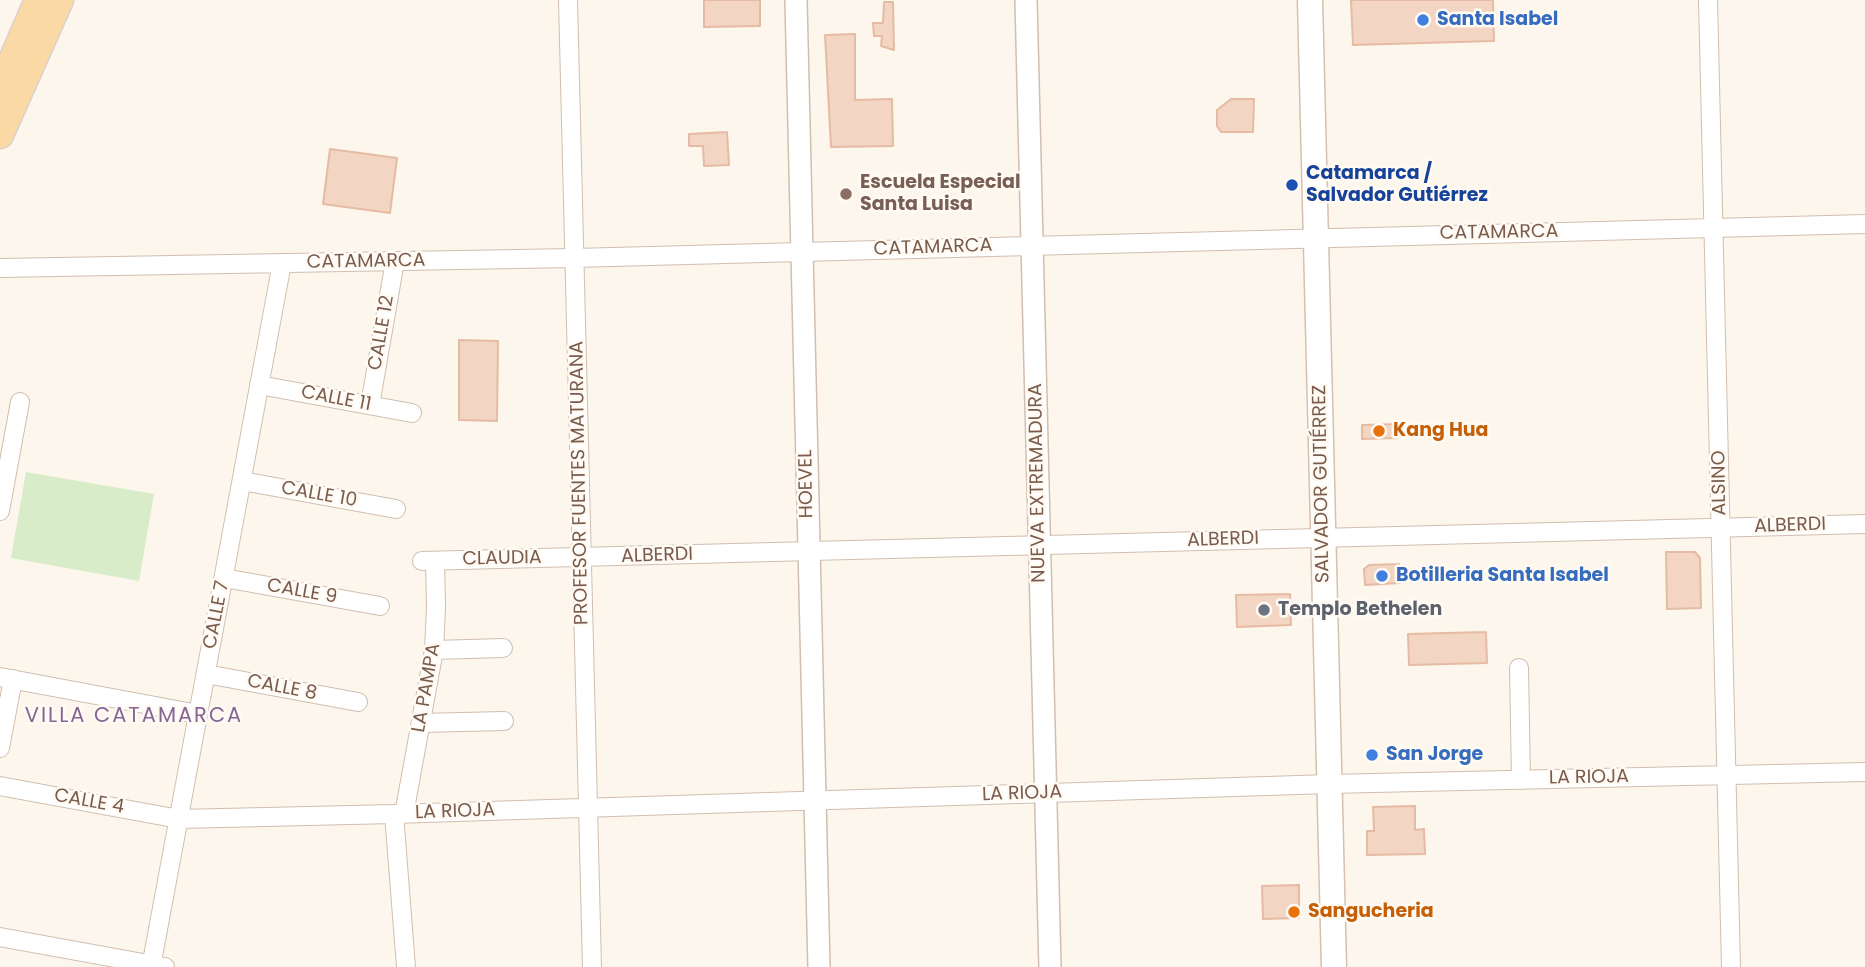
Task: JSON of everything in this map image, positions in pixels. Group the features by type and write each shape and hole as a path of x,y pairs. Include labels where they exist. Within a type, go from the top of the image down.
{"main road":[{"path":"0,87 38,0"},
{"path":"0,135 60,0"},
{"name":"SALVADOR GUTIÉRREZ","path":"1310,0 1334,967"}],"street":[{"name":"PROFESOR FUENTES MATURANA","path":"568,0 592,967"},
{"name":"HOEVEL","path":"796,0 819,967"},
{"name":"NUEVA EXTREMADURA","path":"1026,0 1050,967"},
{"name":"ALSINO","path":"1707,0 1731,967"},
{"name":"CATAMARCA","path":"0,268 574,258 1865,224"},
{"name":"CALLE 12","path":"370,405 395,261"},
{"name":"CALLE 7","path":"156,966 179,819 282,263"},
{"name":"CALLE 11","path":"260,385 411,413"},
{"path":"0,511 6,449 20,402"},
{"name":"CALLE 10","path":"242,481 396,509"},
{"name":"ALBERDI","path":"582,558 1865,524"},
{"name":"CLAUDIA","path":"428,561 582,558"},
{"name":"LA PAMPA","path":"406,967 399,814 421,723 434,650 436,607 428,561"},
{"name":"CALLE 9","path":"224,578 380,606"},
{"path":"434,650 503,648"},
{"path":"1519,668 1521,780"},
{"name":"CALLE 8","path":"206,674 358,702"},
{"path":"0,748 6,678 198,714"},
{"path":"421,723 504,721"},
{"name":"LA RIOJA","path":"179,819 1865,772"},
{"name":"CALLE 4","path":"0,786 179,819"},
{"path":"0,937 156,966"}],"green space":[{"path":"26,472 154,494 139,581 11,558"}],"building":[{"path":"704,0 760,0 760,26 704,27"},
{"name":"Santa Isabel","path":"1351,0 1493,0 1494,41 1353,45"},
{"path":"884,2 893,2 894,50 881,46 882,36 874,36 873,23 883,23"},
{"path":"855,34 855,100 892,99 893,146 831,147 825,35"},
{"path":"1231,99 1254,99 1253,132 1221,132 1217,126 1217,110"},
{"path":"727,132 729,165 704,166 703,146 689,146 689,134"},
{"path":"330,149 397,158 390,213 323,204"},
{"path":"459,340 498,341 497,421 459,420"},
{"name":"Kang Hua","path":"1396,424 1397,438 1362,439 1362,425"},
{"path":"1666,552 1695,552 1700,558 1701,608 1667,609"},
{"name":"Botilleria Santa Isabel","path":"1399,564 1400,583 1365,585 1364,569 1369,565"},
{"name":"Templo Bethelen","path":"1290,594 1291,625 1237,627 1236,595"},
{"path":"1486,632 1487,663 1409,665 1408,634"},
{"path":"1415,806 1415,830 1424,829 1425,854 1367,855 1367,831 1374,831 1373,807"},
{"path":"1299,885 1299,918 1263,919 1262,886"}],"place":[{"name":"Santa Isabel","path":"1423,20"},
{"name":"Catamarca / Salvador Gutiérrez","path":"1292,185"},
{"name":"Escuela Especial Santa Luisa","path":"846,194"},
{"name":"Kang Hua","path":"1379,431"},
{"name":"Botilleria Santa Isabel","path":"1382,576"},
{"name":"Templo Bethelen","path":"1264,610"},
{"name":"San Jorge","path":"1372,755"},
{"name":"Sangucheria","path":"1294,912"}],"district":[{"name":"VILLA CATAMARCA","path":"134,717"}]}
